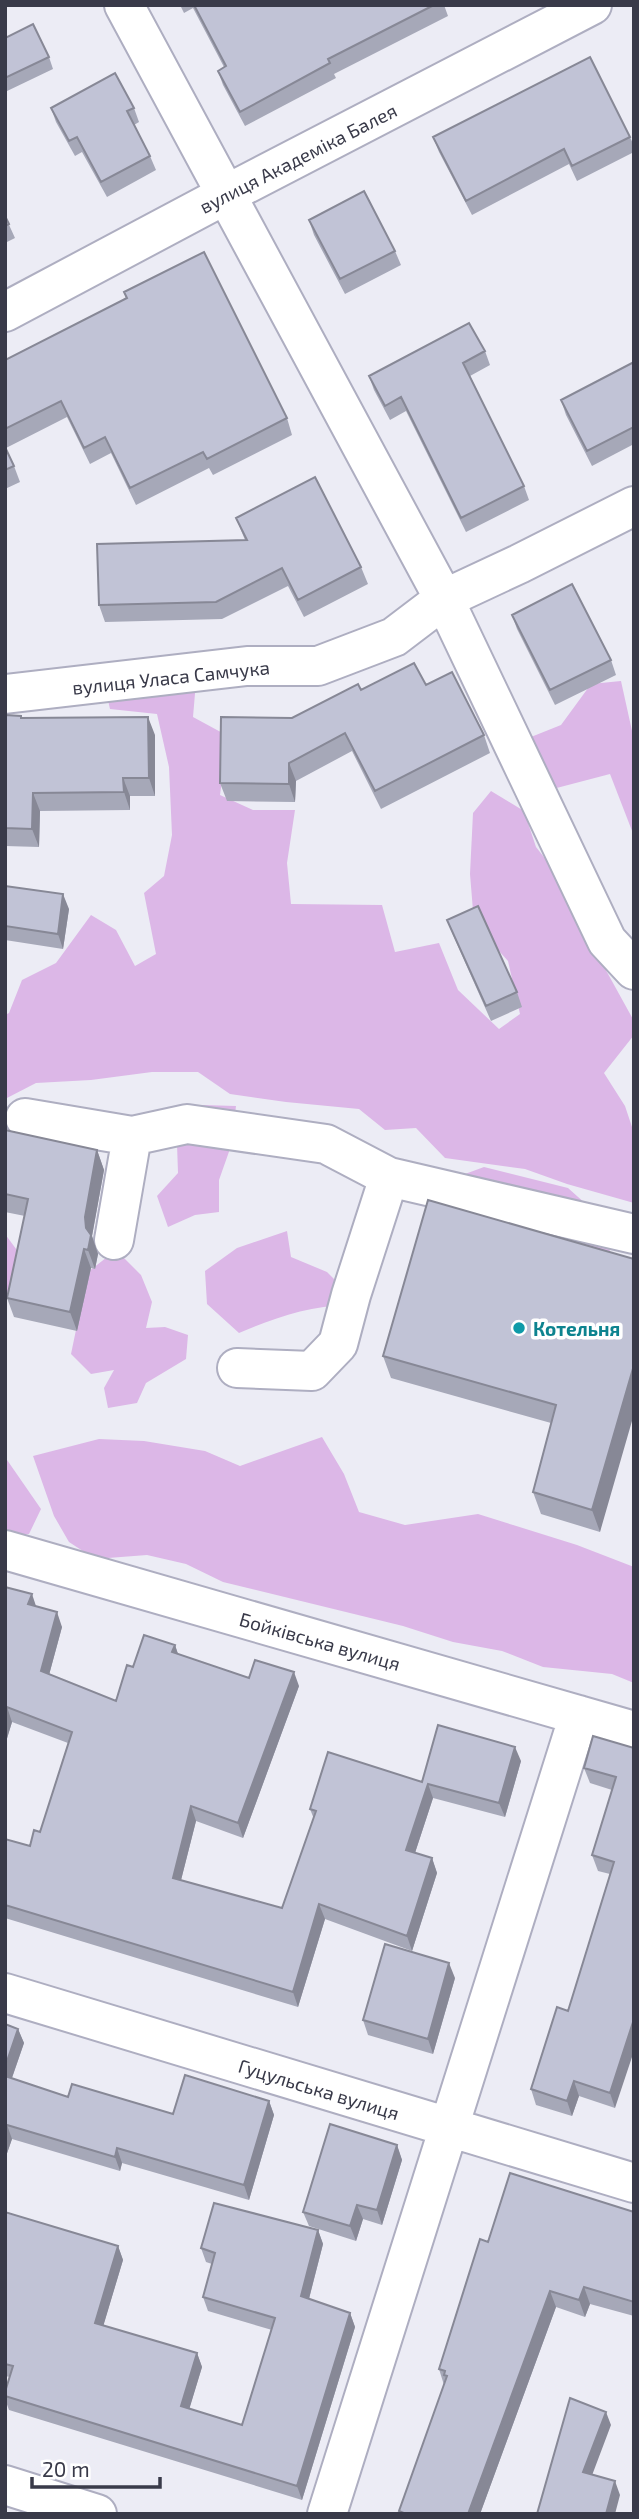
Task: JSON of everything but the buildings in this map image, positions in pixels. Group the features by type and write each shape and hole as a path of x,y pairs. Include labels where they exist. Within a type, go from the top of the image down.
{"street":[{"path":"124,5 444,599 607,941 634,970"},
{"name":"вулиця Академіка Балея","path":"5,312 592,5"},
{"name":"вулиця Уласа Самчука","path":"5,694 247,666 318,666 394,638 444,599 634,506"},
{"path":"25,1118 132,1136 187,1124 326,1144 389,1177 634,1234"},
{"path":"114,1240 132,1136"},
{"path":"237,1368 312,1371 338,1345 389,1177"},
{"name":"Бойківська вулиця","path":"5,1550 634,1731"},
{"path":"327,2514 579,1716"},
{"name":"Гуцульська вулиця","path":"5,1993 634,2183"},
{"path":"5,2485 97,2514"}],"shaded area":[{"path":"197,670 193,717 228,736 220,795 253,810 295,810 287,863 291,904 382,905 395,952 439,943 458,990 499,1029 520,1014 508,961 474,923 470,874 473,813 491,791 524,811 536,847 569,889 597,954 634,1021 634,1035 604,1073 625,1106 634,1133 634,1203 525,1169 445,1158 416,1128 385,1130 359,1109 230,1094 198,1072 152,1072 91,1080 36,1083 5,1099 5,1015 9,1013 22,980 56,963 91,915 116,930 135,966 156,954 144,893 164,876 172,835 169,767 157,714 110,709 104,683"},
{"path":"621,681 634,740 634,836 610,774 549,790 531,737 561,725 591,684"},
{"path":"202,1105 236,1106 231,1146 219,1180 219,1212 195,1215 168,1227 157,1196 178,1173 177,1144 183,1117"},
{"path":"484,1167 568,1188 596,1213 610,1251 575,1253 446,1181"},
{"path":"287,1231 291,1257 327,1272 361,1306 330,1306 299,1312 239,1333 207,1304 205,1271 237,1248"},
{"path":"5,1234 22,1257 24,1290 5,1292"},
{"path":"116,1250 141,1275 152,1302 146,1328 165,1327 188,1335 186,1359 146,1383 137,1403 108,1408 104,1388 114,1370 91,1374 71,1354 88,1272"},
{"path":"322,1437 344,1474 359,1512 405,1525 478,1514 577,1545 634,1567 634,1683 612,1674 543,1667 502,1651 453,1642 403,1626 223,1582 186,1564 147,1555 95,1559 69,1542 54,1516 33,1456 99,1439 144,1441 205,1451 240,1466"},
{"path":"5,1457 41,1509 29,1534 5,1537"}],"place":[{"name":"Котельня","path":"519,1328"}]}
